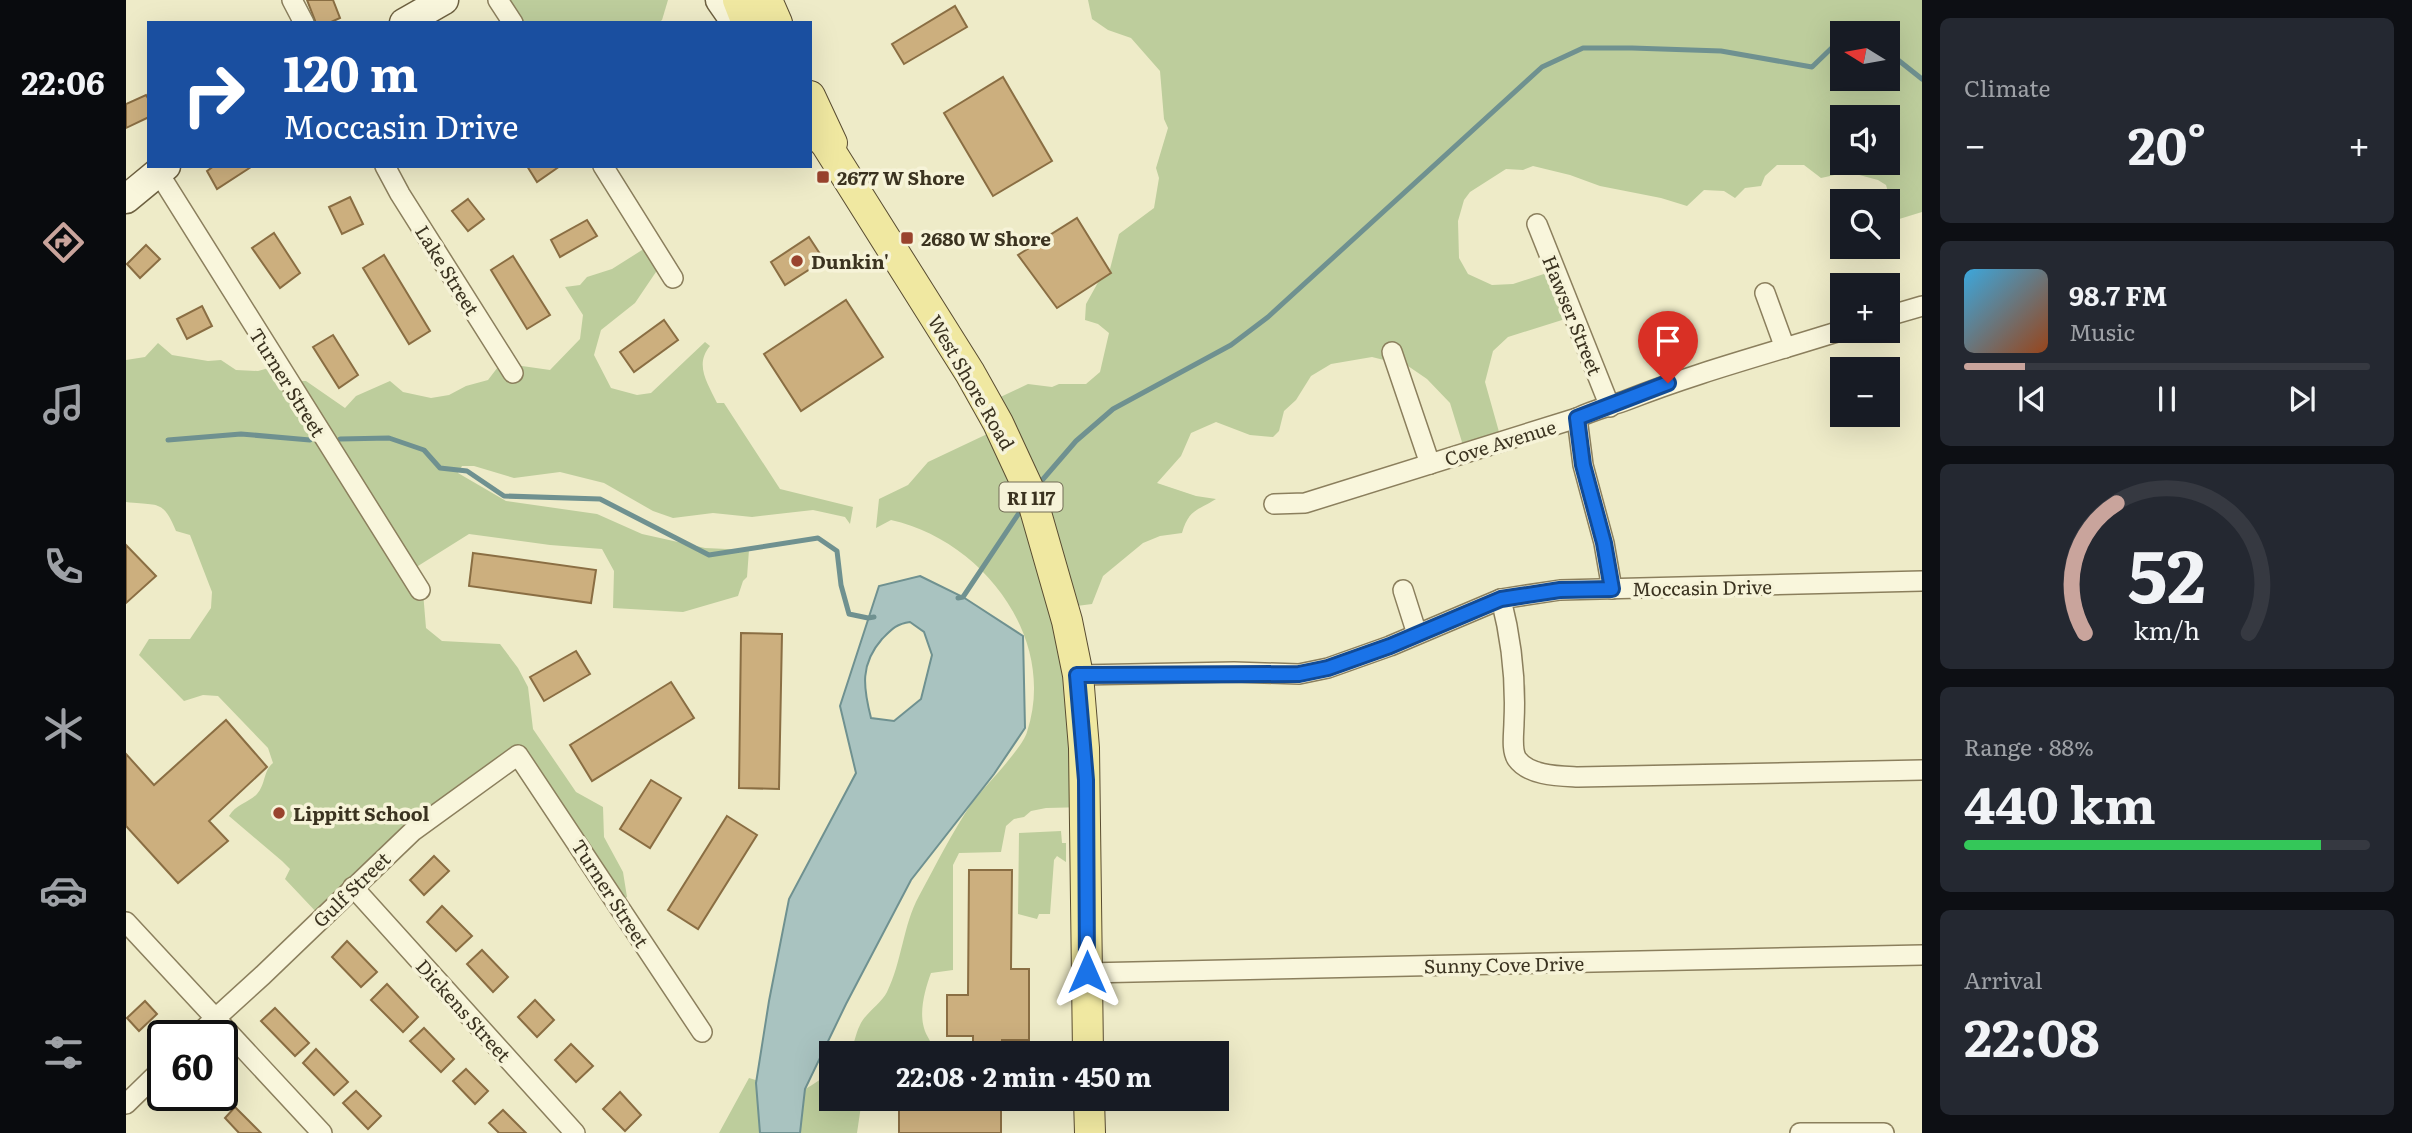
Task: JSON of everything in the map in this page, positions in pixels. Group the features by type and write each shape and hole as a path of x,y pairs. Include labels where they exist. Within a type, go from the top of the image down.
{"main road":[{"path":"738,0 746,21"},
{"path":"768,0 776,21"},
{"name":"West Shore Road","path":"812,100 851,185"},
{"name":"West Shore Road","path":"812,128 826,144 970,373 1010,447 1034,505 1067,621 1077,675 1086,780 1088,1041"},
{"path":"1089,1111 1090,1133"}],"street":[{"path":"292,0 303,21"},
{"path":"407,21 444,0"},
{"path":"498,0 512,21"},
{"path":"720,0 735,21"},
{"name":"Lake Street","path":"386,168 513,373"},
{"path":"604,168 673,278"},
{"path":"126,198 162,169"},
{"name":"Turner Street","path":"162,169 420,590"},
{"name":"Hawser Street","path":"1537,224 1610,407"},
{"path":"1765,293 1785,348"},
{"path":"1900,312 1922,306"},
{"name":"Cove Avenue","path":"1274,504 1305,503 1577,418 1668,383 1830,334"},
{"path":"1392,352 1430,464"},
{"path":"1577,418 1583,465 1604,543 1612,589"},
{"name":"Moccasin Drive","path":"1077,675 1299,674 1328,668 1390,646 1501,599 1560,590 1922,581"},
{"path":"1403,590 1417,634"},
{"path":"1501,599 1508,626 1515,711 1513,744 1517,759 1528,768 1547,775 1578,777 1922,770"},
{"name":"Turner Street","path":"519,755 702,1032"},
{"name":"Gulf Street","path":"215,1019 413,831 519,755"},
{"name":"Dickens Street","path":"353,887 575,1133"},
{"path":"126,922 322,1133"},
{"name":"Sunny Cove Drive","path":"1087,972 1922,955"},
{"path":"126,1104 147,1084"},
{"path":"1800,1133 1884,1133"}],"green space":[{"path":"497,0 668,0 661,21 511,21"},
{"path":"1088,0 1922,0 1922,212 1900,219 1900,189 1887,189 1878,180 1859,175 1900,175 1900,105 1830,105 1830,175 1834,175 1821,178 1804,165 1777,165 1765,176 1761,186 1745,188 1735,198 1724,191 1704,190 1687,206 1600,186 1533,166 1523,170 1506,169 1470,192 1464,200 1458,221 1459,258 1468,274 1492,285 1513,284 1559,269 1578,315 1508,337 1493,351 1485,382 1501,439 1465,452 1450,403 1427,379 1408,366 1372,357 1331,364 1311,376 1296,400 1284,411 1279,431 1273,437 1250,435 1216,422 1191,433 1181,456 1157,483 1196,496 1216,499 1191,515 1182,533 1160,536 1143,543 1103,576 1092,604 1069,607 1088,807 1031,811 1006,826 1001,852 959,853 953,865 953,970 931,973 922,1007 924,1028 930,1041 854,1041 863,1020 887,992 914,907 951,837 972,803 1024,739 1034,697 1032,662 1022,629 1005,598 982,571 955,548 924,531 891,520 876,528 879,499 908,485 928,462 1002,427 992,401 1028,384 1052,387 1059,384 1086,384 1100,372 1109,333 1098,324 1085,320 1086,304 1101,277 1110,269 1119,234 1154,208 1159,178 1156,168 1168,128 1164,119 1160,71 1131,38 1108,30 1092,19"},
{"path":"650,245 660,266 635,303 601,330 594,355 611,388 637,395 651,393 705,342 710,346 703,360 704,374 717,403 724,403 780,489 853,507 850,524 845,517 813,510 752,517 713,513 673,518 653,511 604,483 560,472 514,478 474,466 462,466 458,473 506,501 597,514 642,534 705,548 749,550 747,577 738,596 683,612 613,608 614,571 602,549 469,534 410,571 423,592 426,628 442,641 500,644 518,668 528,687 533,729 576,792 603,807 604,837 623,872 627,897 610,907 511,764 319,915 285,879 290,869 229,816 260,790 273,763 268,748 218,696 203,695 184,701 139,655 149,639 190,639 211,608 212,592 190,535 176,531 167,514 158,506 126,502 126,360 145,357 158,343 172,355 208,361 221,360 236,370 258,371 276,366 288,381 306,381 345,408 356,396 390,381 403,392 431,398 449,395 466,386 488,380 501,363 550,370 580,339 583,315 565,287 580,285 587,277 612,269"},
{"path":"1061,831 1062,843 1066,843 1066,862 1057,856 1054,860 1050,914 1039,914 1037,919 1018,914 1019,833"},
{"path":"749,1078 766,1083 790,1099 819,1080 819,1111 860,1111 857,1133 719,1133"}],"water":[{"path":"920,576 963,597 1023,636 1025,728 994,774 911,880 828,1041 819,1041 819,1060 805,1089 800,1133 760,1133 756,1083 789,899 856,773 840,706 879,586","holes":["910,622 924,632 932,655 921,699 894,721 871,718 865,676 870,658 882,639 894,628"]}],"building":[{"path":"307,0 333,0 340,18 333,21 315,21"},
{"path":"955,6 967,27 904,64 892,44"},
{"path":"1003,77 1052,161 993,196 944,113"},
{"path":"146,95 147,118 126,128 126,104"},
{"path":"211,168 249,168 217,189 207,171"},
{"path":"528,168 557,168 537,182"},
{"path":"350,197 363,224 342,234 329,207"},
{"path":"468,199 484,219 468,231 452,211"},
{"path":"1077,218 1111,273 1057,308 1018,255"},
{"path":"587,220 597,236 560,257 551,240"},
{"path":"274,233 300,273 280,288 252,248"},
{"name":"Dunkin'","path":"809,237 824,260 785,285 771,262"},
{"path":"146,245 160,259 140,278 127,264"},
{"path":"384,255 430,331 409,344 363,268"},
{"path":"513,256 550,315 527,329 491,270"},
{"path":"846,300 883,357 801,411 764,354"},
{"path":"202,306 212,326 187,339 177,319"},
{"path":"664,320 678,340 634,372 620,352"},
{"path":"333,335 358,375 339,388 313,347"},
{"path":"126,545 156,576 126,603"},
{"path":"473,553 596,570 591,603 469,586"},
{"path":"741,633 782,634 779,789 739,788"},
{"path":"576,651 590,674 544,701 530,677"},
{"path":"671,682 694,718 592,781 570,745"},
{"path":"226,720 267,767 209,821 228,841 178,883 126,826 126,754 154,785"},
{"path":"651,780 681,798 650,848 620,829"},
{"path":"727,816 757,835 698,929 668,910"},
{"path":"434,856 449,871 424,895 410,880"},
{"path":"969,870 1012,870 1011,969 1029,969 1029,1040 973,1041 973,1036 947,1036 947,995 968,995"},
{"path":"442,906 472,936 456,951 427,922"},
{"path":"347,941 377,972 361,987 332,957"},
{"path":"482,950 508,977 493,992 467,964"},
{"path":"387,984 418,1017 403,1032 371,1000"},
{"path":"535,1000 554,1020 537,1037 518,1017"},
{"path":"145,1001 157,1014 147,1020 139,1031 127,1018"},
{"path":"275,1008 309,1043 295,1056 261,1021"},
{"path":"424,1028 454,1059 441,1072 410,1041"},
{"path":"571,1044 593,1066 576,1082 555,1060"},
{"path":"316,1049 348,1082 334,1095 303,1063"},
{"path":"466,1069 488,1091 475,1104 453,1081"},
{"path":"356,1091 381,1116 368,1129 343,1103"},
{"path":"620,1092 641,1115 625,1131 603,1109"},
{"path":"238,1110 261,1133 239,1133 225,1118 231,1111"},
{"path":"503,1110 526,1133 499,1133 489,1123"},
{"path":"899,1111 1001,1111 1001,1133 899,1133"}],"waterway":[{"path":"1038,485 1076,441 1113,409 1231,345 1268,317 1542,67 1583,48 1721,51 1812,67 1830,50"},
{"path":"1900,62 1922,79"},
{"path":"168,440 241,434 310,440"},
{"path":"340,439 389,438 424,450 440,468 467,471 504,496 600,499 709,555 818,538 837,551 841,585 849,614 874,617"},
{"path":"958,598 963,597 1023,507"}],"place":[{"name":"2677 W Shore","path":"823,177"},
{"name":"2680 W Shore","path":"907,238"},
{"name":"Dunkin'","path":"797,261"},
{"name":"Lippitt School","path":"279,813"}],"route":[{"path":"1087,972 1086,780 1077,675 1234,672 1299,674 1328,668 1390,646 1501,599 1560,590 1612,589 1604,543 1583,465 1577,418 1668,383"}]}
